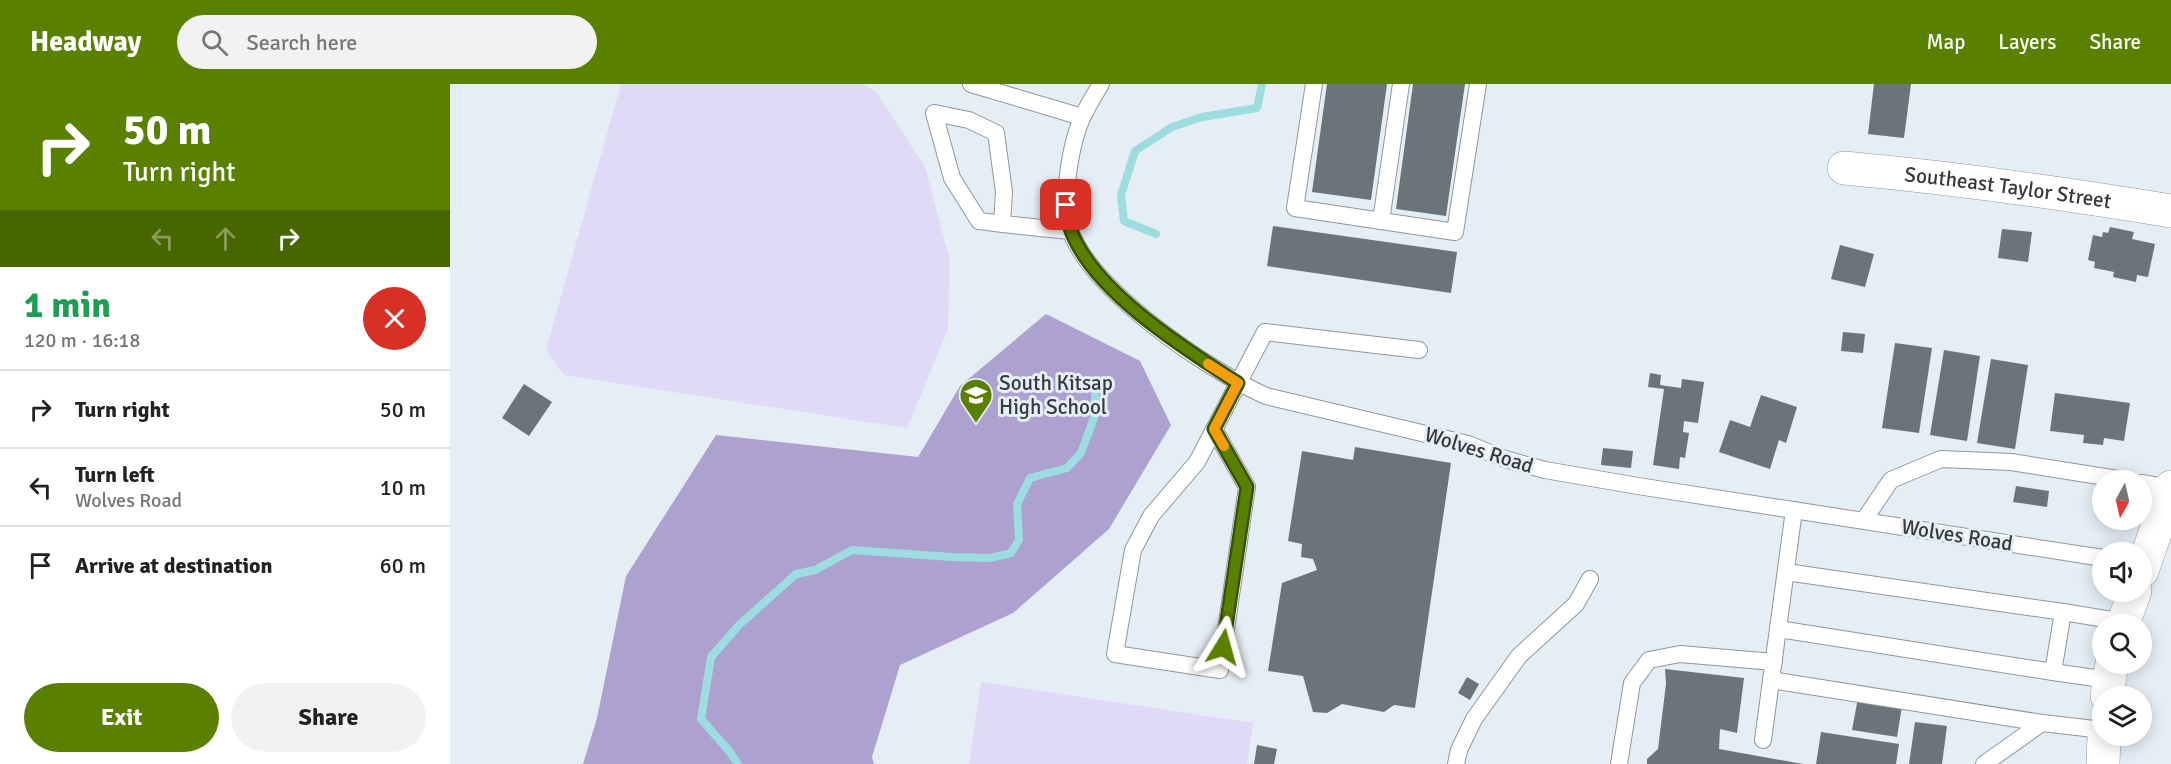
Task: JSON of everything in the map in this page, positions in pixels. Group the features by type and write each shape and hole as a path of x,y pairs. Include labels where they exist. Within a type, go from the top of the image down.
{"street":[{"name":"Southeast Taylor Street","path":"1844,168 1937,176 2029,188 2171,211"},
{"path":"2152,542 2171,487"},
{"path":"2103,764 2104,746"}],"lane":[{"path":"971,84 1082,117"},
{"name":"Wolves Road","path":"1101,84 1082,117 1070,155 1066,205 1071,231 1078,247 1105,282 1167,337 1238,383 1266,396 1468,444 1505,459 1545,470 2092,556"},
{"path":"1314,84 1295,208 1455,232 1478,84"},
{"path":"1381,221 1401,84"},
{"path":"1002,224 1004,192 996,133 969,120 934,113 952,178 978,221 1002,224 1071,231"},
{"path":"1214,429 1247,487 1220,670 1115,654 1133,550 1151,516 1197,462 1214,429 1238,383 1265,332 1419,350"},
{"path":"1864,520 1891,480 1941,459 2012,462 2092,475"},
{"path":"2152,484 2171,487"},
{"path":"1763,740 1794,510"},
{"path":"1786,572 2092,617"},
{"path":"1456,764 1459,750 1474,719 1519,656 1576,604 1590,579"},
{"path":"2053,672 2063,612"},
{"path":"1778,628 2109,680"},
{"path":"1619,764 1632,683 1649,660 1680,654 1774,662"},
{"path":"1771,680 2042,723 2092,729"},
{"path":"1984,764 2042,723"}],"shaded area":[{"path":"621,84 862,84 876,92 925,167 950,261 948,329 907,428 564,375 546,350"},
{"path":"1046,314 1140,361 1171,425 1109,529 1013,613 900,665 872,757 874,764 583,764 597,718 626,576 716,435 918,457 960,386"},
{"path":"981,682 1253,723 1247,764 969,764"}],"building":[{"path":"1327,84 1387,84 1371,200 1312,192"},
{"path":"1413,84 1465,84 1446,216 1396,209"},
{"path":"1874,84 1911,84 1904,138 1868,134"},
{"path":"1273,226 1457,252 1451,293 1267,266"},
{"path":"2110,227 2134,232 2132,239 2155,244 2148,277 2137,275 2136,282 2113,277 2114,272 2094,268 2095,262 2088,260 2093,235 2102,237 2103,232 2108,233"},
{"path":"2002,229 2032,232 2028,262 1998,258"},
{"path":"1840,245 1874,254 1865,287 1831,279"},
{"path":"1843,332 1865,334 1863,353 1841,351"},
{"path":"1895,343 1932,348 1919,433 1882,428"},
{"path":"1944,350 1980,356 1967,441 1930,435"},
{"path":"1991,359 2028,365 2015,449 1977,443"},
{"path":"1650,373 1661,375 1660,385 1681,388 1682,379 1704,382 1698,423 1684,421 1683,432 1689,433 1685,458 1680,457 1679,469 1653,465 1664,389 1648,387"},
{"path":"524,384 552,402 529,436 502,418"},
{"path":"2055,393 2130,403 2124,441 2104,438 2103,445 2083,443 2084,435 2050,431"},
{"path":"1761,395 1797,407 1786,443 1779,440 1770,469 1719,452 1730,420 1750,427"},
{"path":"1355,447 1451,463 1415,708 1394,705 1384,712 1342,704 1327,713 1313,712 1303,676 1268,671 1282,583 1317,570 1313,559 1301,557 1302,544 1288,541 1302,451 1353,460"},
{"path":"1603,448 1633,451 1631,468 1601,465"},
{"path":"2016,486 2049,491 2047,507 2013,502"},
{"path":"1665,669 1744,678 1737,733 1720,729 1719,749 1803,764 1647,764 1647,759 1658,749 1666,684"},
{"path":"1467,677 1479,684 1470,700 1458,693"},
{"path":"1858,698 1902,706 1897,737 1852,730"},
{"path":"1915,722 1947,726 1942,764 1909,764"},
{"path":"1821,732 1899,744 1896,764 1816,764"},
{"path":"1257,745 1277,749 1274,764 1254,764"}],"waterway":[{"path":"1156,234 1124,221 1121,195 1135,151 1172,127 1202,117 1257,108 1262,84"},
{"path":"738,764 701,719 711,657 740,624 796,574 815,570 852,550 990,558 1011,553 1019,540 1017,504 1030,478 1067,468 1081,453 1095,415 1095,383"}],"slow traffic":[{"path":"1208,364 1238,383 1214,429 1224,446"}],"place":[{"name":"South Kitsap High School","path":"976,424"}],"route":[{"path":"1066,205 1069,227 1078,247 1105,282 1167,337 1238,383 1214,429 1247,487 1223,647"}]}
